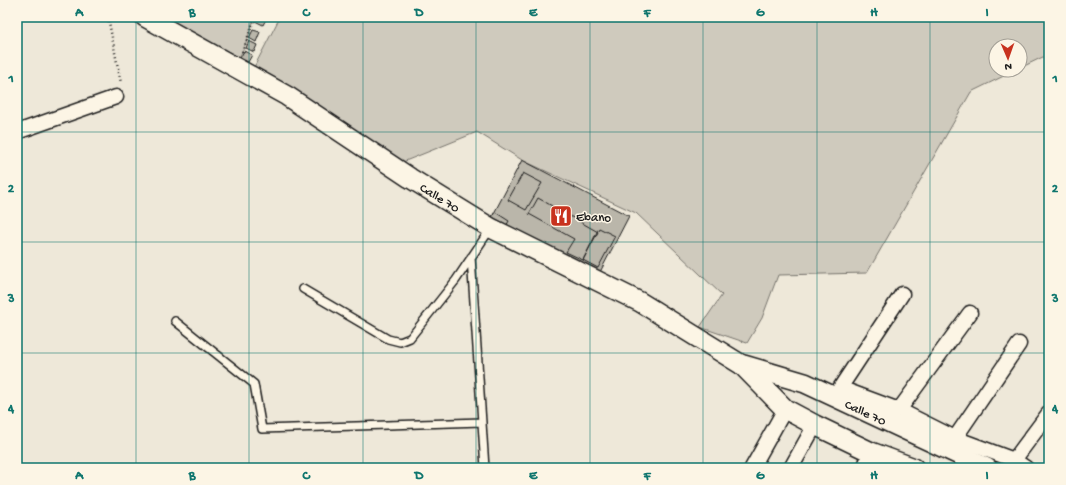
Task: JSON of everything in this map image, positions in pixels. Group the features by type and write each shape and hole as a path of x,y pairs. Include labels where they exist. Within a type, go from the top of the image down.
{"main road":[{"name":"Calle 70","path":"144,17 287,96 410,178 491,228 640,302 742,364 804,383 987,468"},
{"name":"Calle 70","path":"742,364 785,408 873,461 914,468"}],"street":[{"path":"17,132 116,97"},
{"path":"902,294 840,388 899,410 955,438 1014,460 1026,468"},
{"path":"899,410 970,314"},
{"path":"955,438 1019,344"},
{"path":"752,468 785,408"},
{"path":"1014,460 1049,413"},
{"path":"791,468 815,425"}],"lane":[{"path":"303,289 388,339 400,342 410,338 456,280 491,228"},
{"path":"471,257 485,468"},
{"path":"175,321 254,384 262,429 482,422"}],"path":[{"path":"108,17 121,79 121,91 116,97"},
{"path":"234,66 245,45 255,17"}],"shaded area":[{"path":"145,17 255,17 235,67 250,75 280,17 1049,17 1049,54 1028,64 1028,38 988,38 988,78 1000,78 971,92 867,273 778,275 762,318 747,343 700,327 722,295 636,213 522,160 477,132 393,166"}],"building":[{"path":"257,17 267,17 263,25 255,21"},
{"path":"253,30 260,32 256,42 249,38"},
{"path":"249,41 257,45 254,52 246,48"},
{"path":"244,51 252,55 248,62 240,58"},
{"name":"Ebano","path":"522,160 629,216 600,272 492,217"},
{"path":"523,173 542,183 526,210 508,200"},
{"name":"Ebano","path":"538,198 598,232 583,260 566,252 574,239 529,214"},
{"path":"495,212 509,221 505,228 490,220"},
{"path":"599,228 615,236 598,268 583,260"}],"place":[{"name":"Ebano","path":"561,216"}]}
